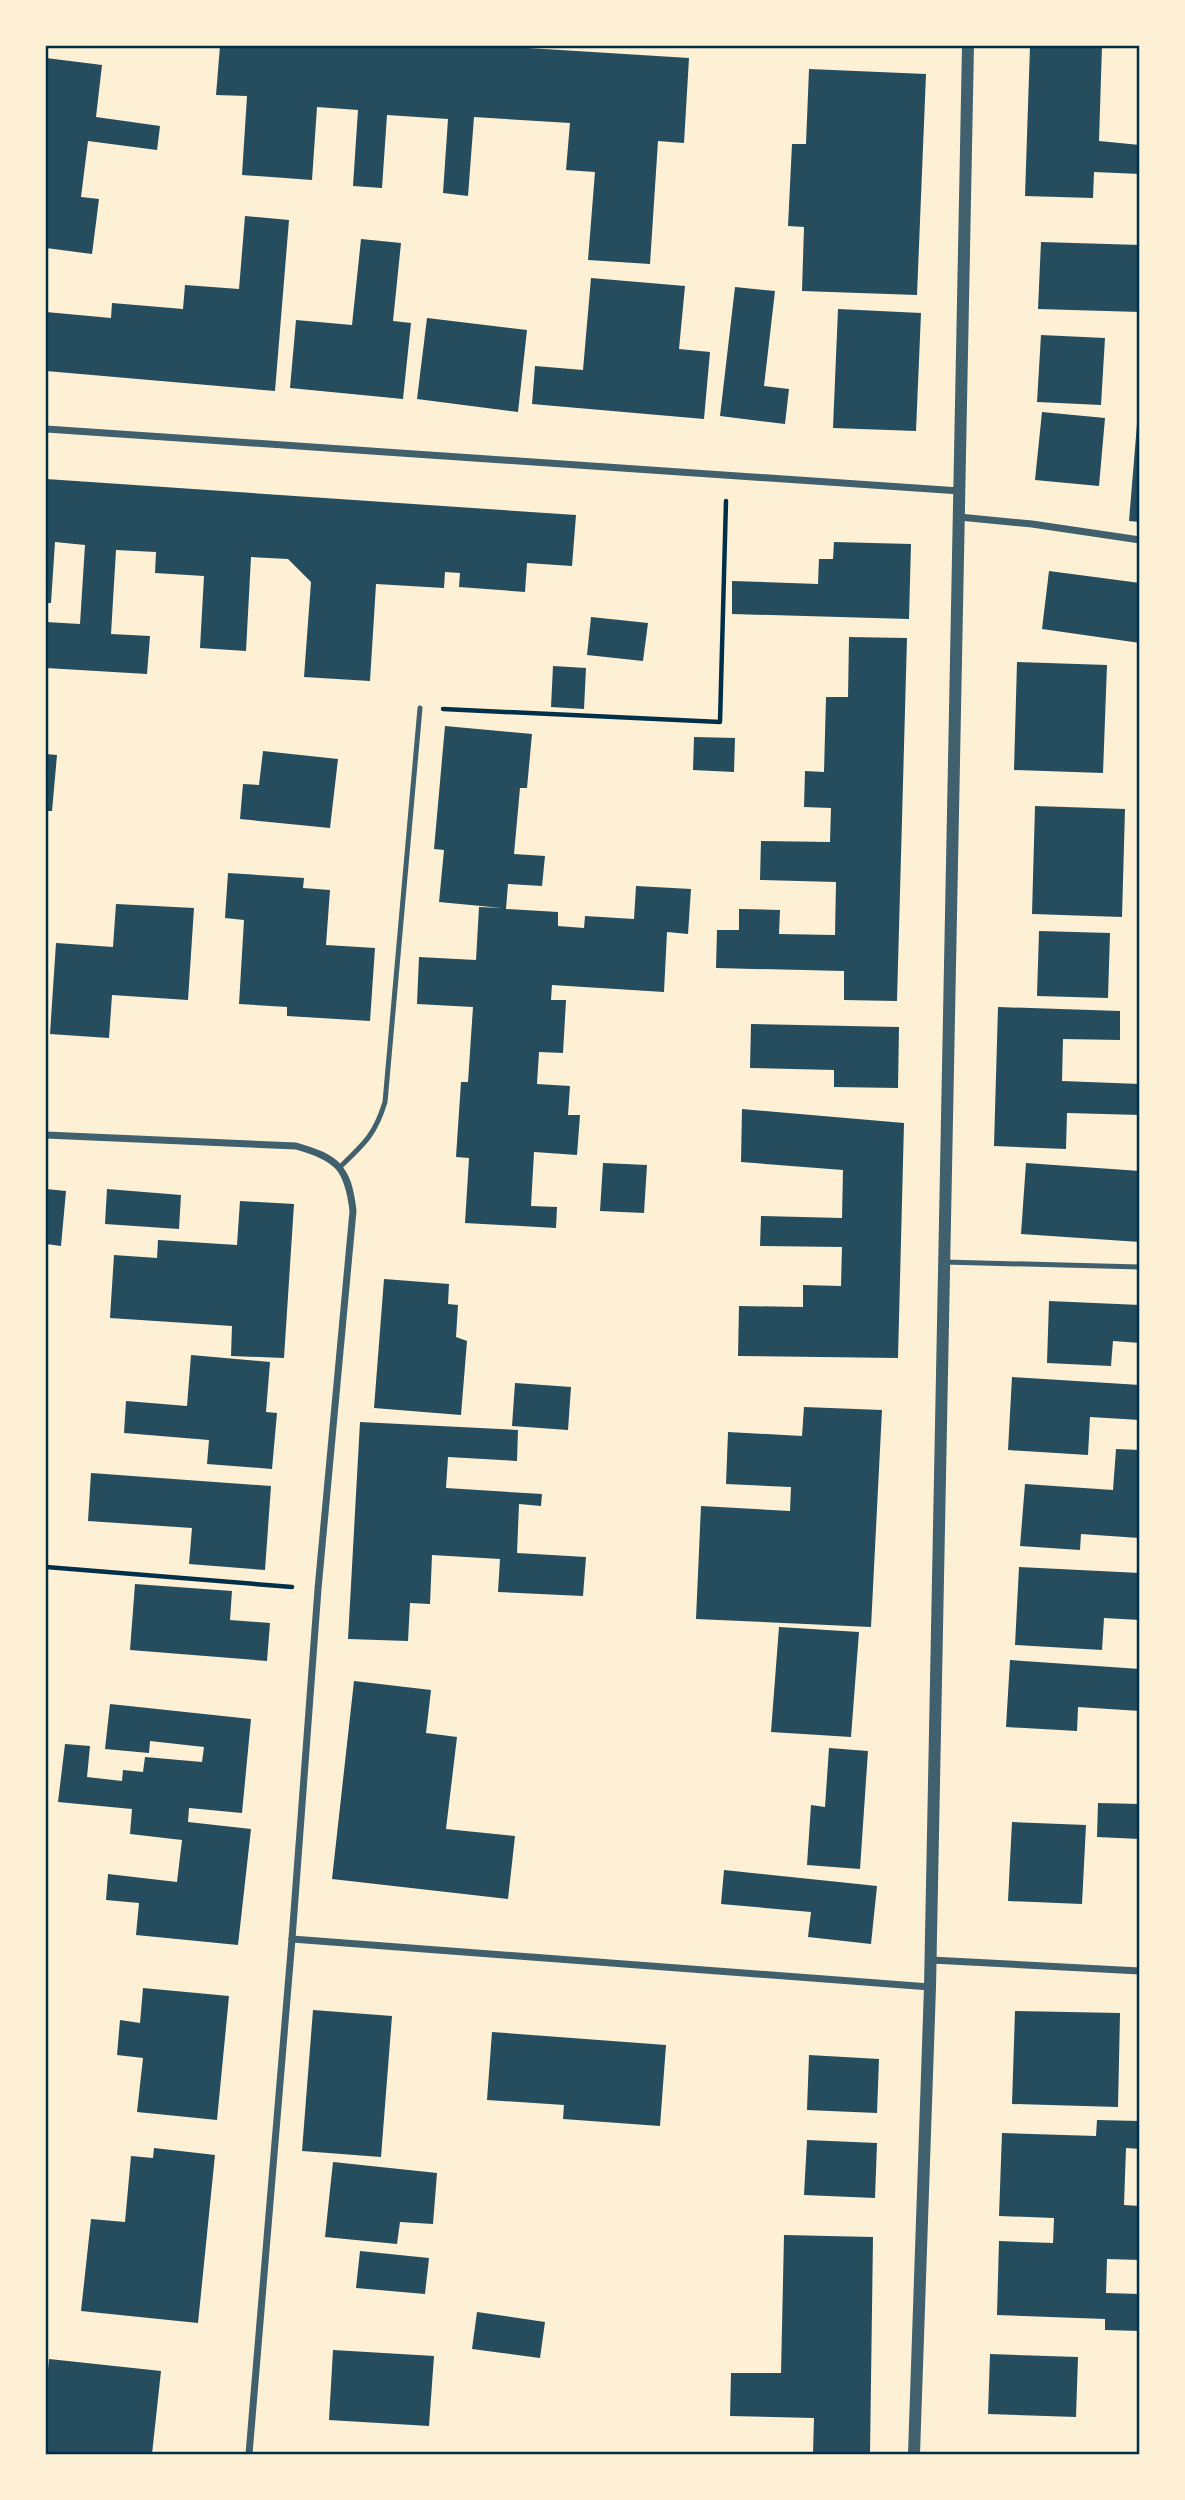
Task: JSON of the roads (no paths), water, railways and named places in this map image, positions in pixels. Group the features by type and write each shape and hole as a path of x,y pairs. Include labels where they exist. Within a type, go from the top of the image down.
{"street":[{"path":"914,2455 931,1960 968,46"},
{"path":"46,429 960,491"},
{"path":"959,517 1032,524 1139,540"},
{"path":"46,1135 296,1146 324,1154 340,1167 350,1187 353,1211 318,1588 249,2455"},
{"path":"292,1939 930,1987"},
{"path":"931,1960 1139,1971"}],"lane":[{"path":"340,1167 362,1146 379,1124 385,1102 420,708"},
{"path":"944,1262 1139,1267"}]}
